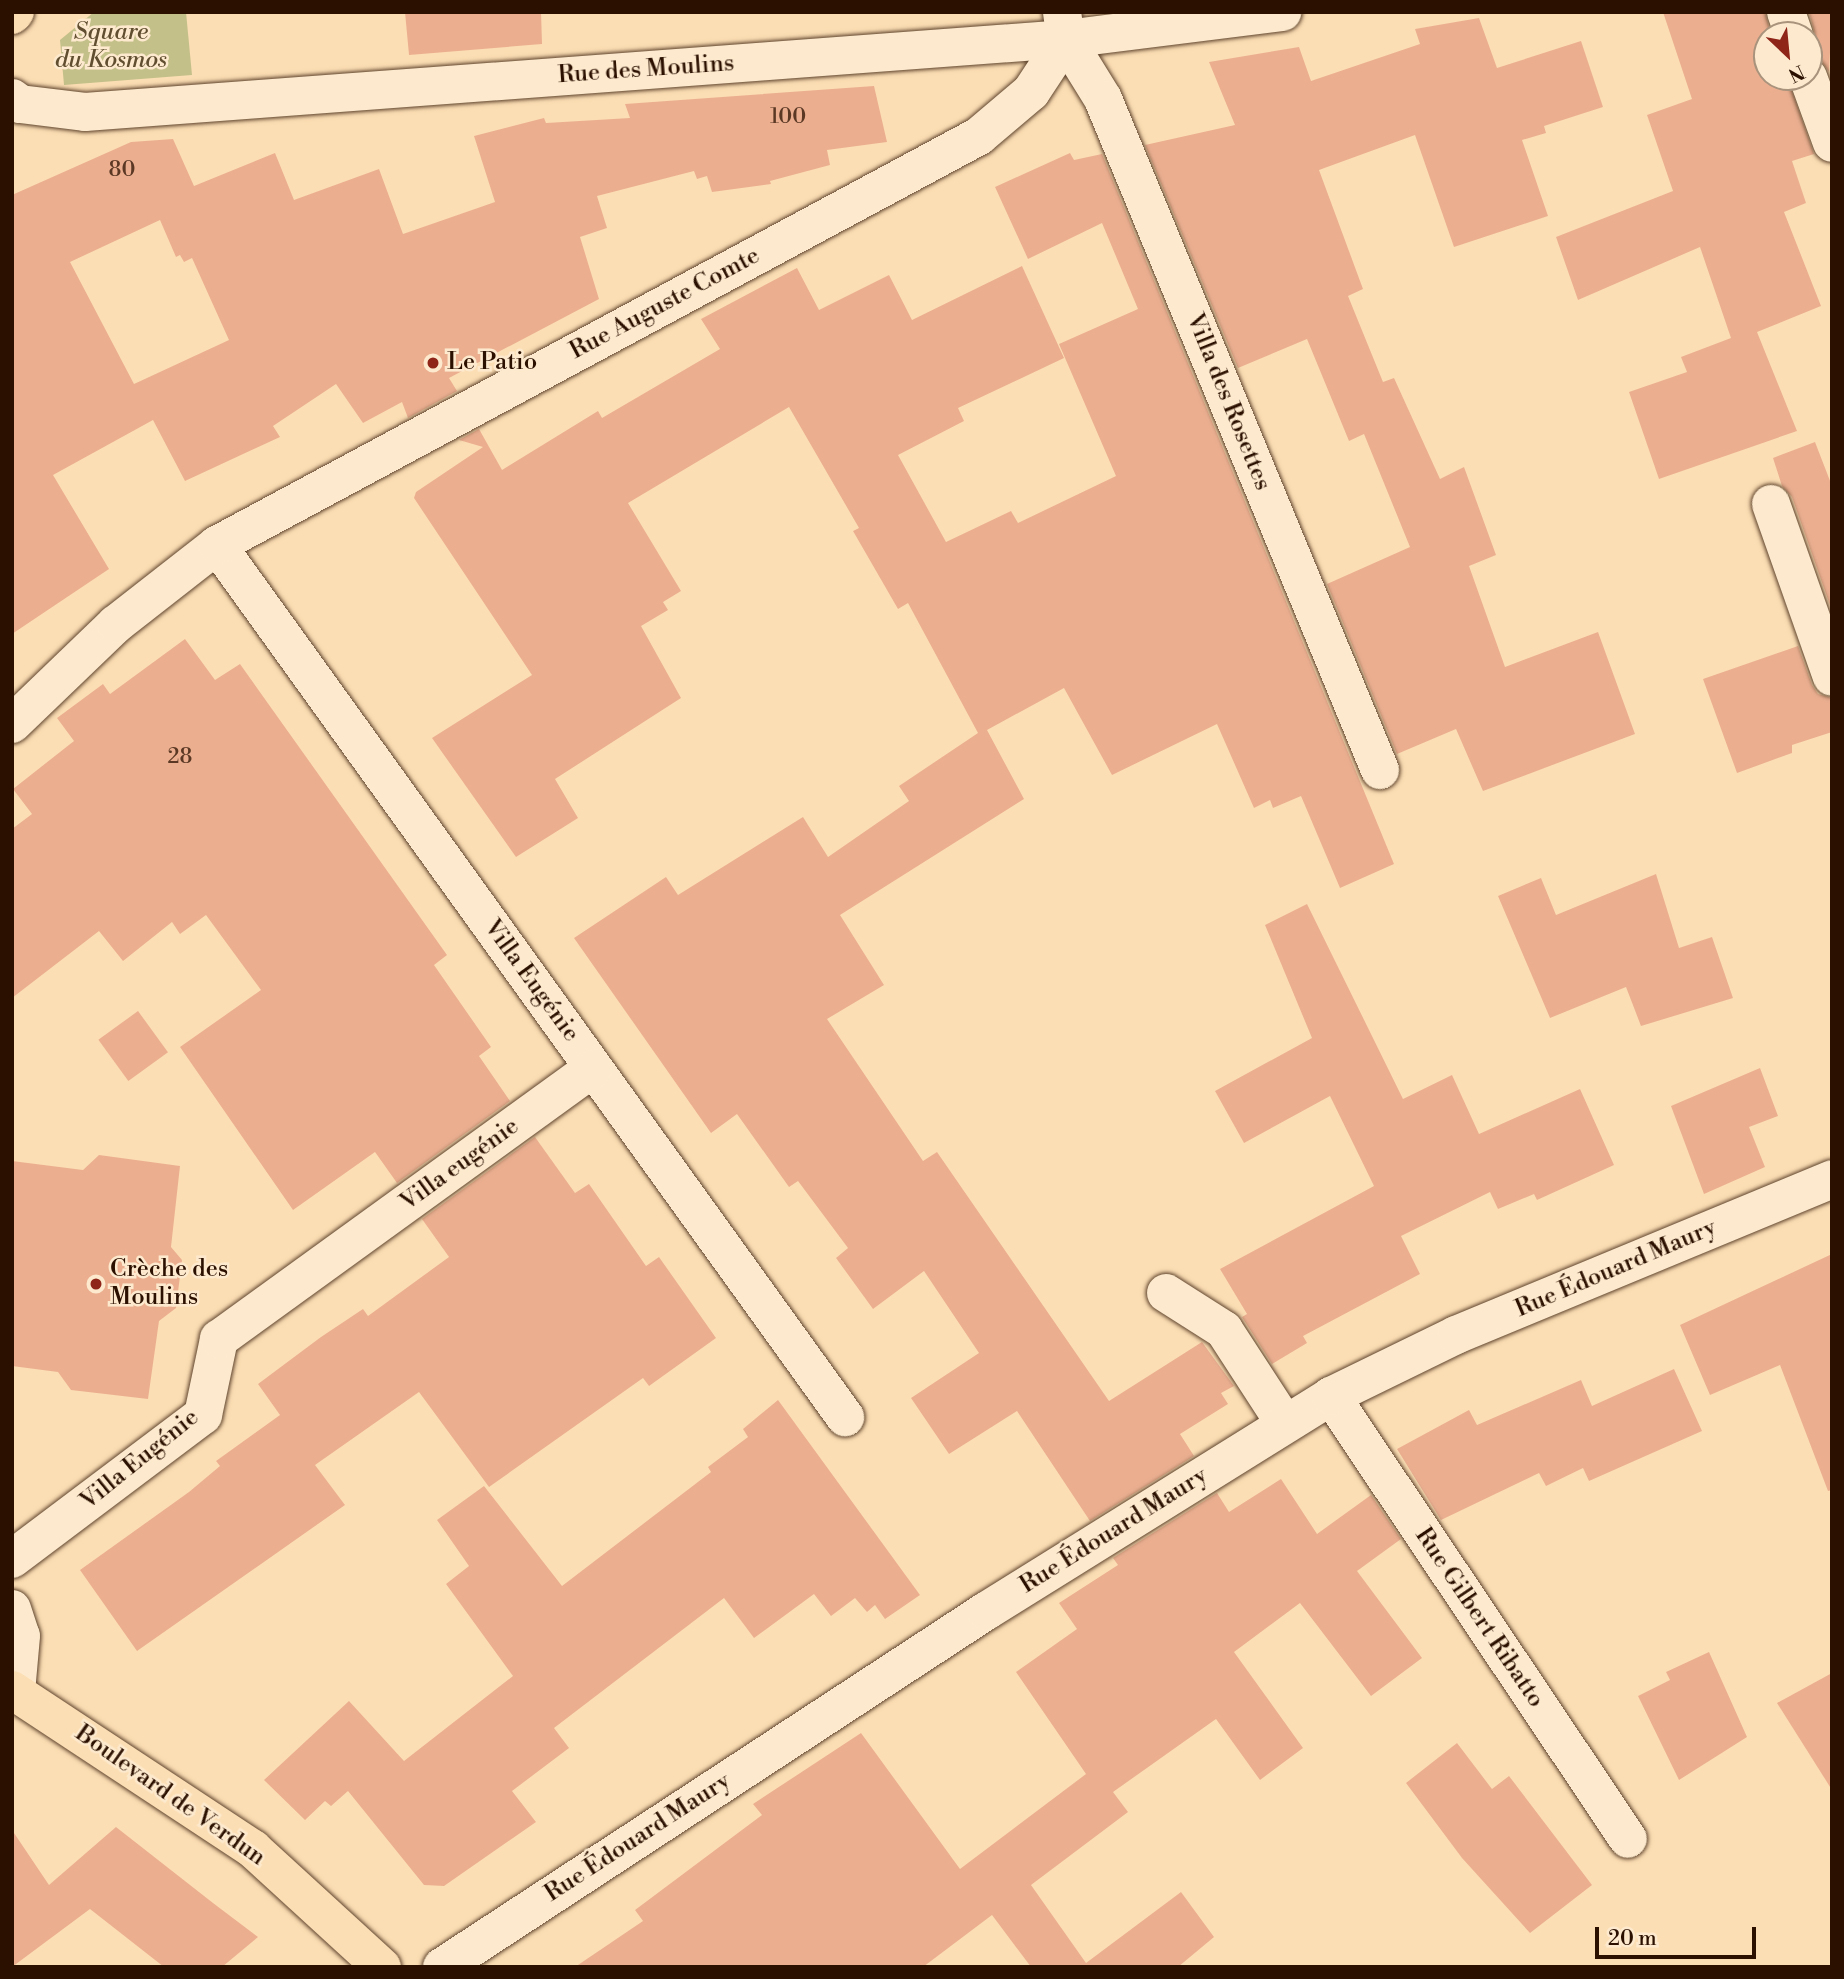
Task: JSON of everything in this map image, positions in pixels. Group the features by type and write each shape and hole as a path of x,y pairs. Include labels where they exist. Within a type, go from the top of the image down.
{"main road":[{"name":"Boulevard de Verdun","path":"14,1691 253,1849 382,1967"}],"street":[{"name":"Rue des Moulins","path":"12,97 20,104 85,112 1064,26 1282,12"},
{"name":"Rue Auguste Comte","path":"12,724 116,624 217,545 979,136 1031,92 1064,26"},
{"name":"Villa des Rosettes","path":"1064,26 1103,99 1380,770"},
{"path":"1813,91 1832,143"},
{"path":"1771,504 1832,677"},
{"name":"Villa Eugénie","path":"217,545 845,1418"},
{"name":"Villa eugénie","path":"328,1262 593,1068"},
{"name":"Rue Édouard Maury","path":"442,1967 997,1604 1331,1396 1456,1335 1832,1179"},
{"name":"Villa Eugénie","path":"12,1559 204,1415 219,1339 328,1262"},
{"path":"1166,1293 1224,1330 1285,1424"},
{"name":"Rue Gilbert Ribatto","path":"1331,1396 1628,1839"},
{"path":"12,1609 21,1636 14,1691"}],"green space":[{"name":"Square du Kosmos","path":"94,12 186,12 192,75 64,85 60,40"}],"building":[{"path":"405,12 541,12 542,44 409,55"},
{"path":"1663,12 1765,12 1767,21 1753,21 1753,91 1792,91 1814,154 1792,161 1806,203 1784,212 1821,306 1757,332 1797,431 1659,479 1629,392 1687,372 1681,357 1731,338 1700,247 1578,300 1556,237 1673,191 1647,115 1692,99"},
{"path":"1809,12 1832,12 1829,72 1823,63 1823,21 1811,21"},
{"path":"1479,18 1497,68 1581,41 1603,107 1544,126 1546,133 1522,140 1548,216 1454,247 1415,135 1319,170 1363,289 1348,296 1383,382 1394,378 1440,479 1464,467 1496,555 1469,566 1505,667 1598,632 1635,734 1483,791 1456,729 1397,754 1327,584 1410,547 1364,434 1349,441 1307,339 1238,368 1145,145 1235,125 1209,62 1299,47 1311,81 1420,44 1415,29"},
{"path":"874,86 887,142 827,150 830,165 770,181 771,184 712,192 707,176 697,179 694,171 597,196 607,228 580,237 599,299 449,378 457,391 408,418 402,402 363,423 336,384 273,426 280,437 185,481 153,420 53,475 109,569 12,634 12,195 131,142 173,139 194,186 275,153 294,200 379,169 403,234 495,202 474,136 544,118 546,123 630,118 625,104","holes":["160,220 176,257 180,255 184,262 192,258 229,340 134,384 70,262"]},
{"path":"1070,153 1074,160 1102,154 1394,864 1340,888 1301,796 1273,808 1270,800 1254,808 1217,724 1112,775 1064,688 987,730 1024,799 840,915 884,985 827,1019 923,1161 937,1152 1109,1401 1202,1342 1234,1386 1221,1393 1228,1404 1180,1434 1194,1456 1090,1521 1017,1411 949,1454 911,1398 979,1353 924,1271 873,1309 836,1258 848,1248 798,1181 789,1187 737,1114 711,1133 574,938 666,877 678,895 803,817 828,857 909,801 899,786 978,733 908,603 898,609 853,531 859,528 789,407 628,503 681,591 663,602 668,610 641,626 681,698 555,779 578,818 516,857 432,738 532,675 414,498 416,492 483,447 459,440 479,429 502,470 598,411 602,418 720,349 701,319 797,268 819,310 889,275 912,320 1022,266 1064,358 958,408 964,421 898,455 946,542 1011,511 1018,523 1116,476 1059,344 1138,309 1102,223 1028,259 995,187"},
{"path":"1815,442 1832,486 1831,608 1792,497 1782,486 1773,458"},
{"path":"185,639 215,680 240,664 447,955 434,965 491,1047 479,1056 510,1101 397,1183 375,1152 293,1210 180,1047 261,990 206,915 180,934 172,922 123,961 99,931 12,998 12,829 32,814 13,789 74,741 57,718 103,684 110,694"},
{"path":"1798,646 1812,685 1818,694 1832,698 1832,732 1792,745 1792,753 1737,773 1703,679"},
{"path":"1656,874 1679,948 1712,937 1733,998 1641,1026 1626,987 1550,1018 1498,896 1541,878 1556,915"},
{"path":"1307,904 1403,1099 1452,1075 1479,1134 1580,1089 1614,1165 1537,1200 1534,1194 1498,1209 1490,1192 1401,1236 1420,1274 1303,1336 1307,1343 1272,1364 1242,1317 1247,1314 1220,1269 1374,1186 1330,1096 1244,1143 1215,1091 1312,1038 1265,925"},
{"path":"138,1011 168,1052 128,1081 98,1040"},
{"path":"1760,1068 1778,1116 1749,1127 1765,1167 1704,1194 1671,1106"},
{"path":"535,1137 575,1193 589,1184 646,1266 659,1257 716,1338 649,1386 643,1378 489,1487 419,1392 315,1465 345,1505 137,1651 80,1570 189,1492 220,1466 216,1461 280,1415 258,1384 363,1309 368,1316 449,1257 422,1219"},
{"name":"Crèche des Moulins","path":"99,1155 180,1166 171,1247 182,1260 176,1308 159,1321 148,1399 71,1390 58,1372 12,1366 12,1161 83,1170"},
{"path":"1832,1254 1832,1490 1828,1491 1780,1365 1710,1395 1680,1325"},
{"path":"1674,1369 1702,1431 1589,1481 1583,1468 1546,1486 1539,1473 1441,1520 1397,1449 1469,1410 1477,1425 1581,1380 1592,1406"},
{"path":"778,1400 920,1595 885,1619 875,1605 867,1612 855,1598 831,1616 814,1594 754,1638 724,1598 554,1728 569,1748 512,1791 536,1822 444,1886 424,1885 348,1791 331,1806 325,1801 305,1820 264,1780 349,1701 404,1761 513,1676 446,1584 469,1566 437,1520 484,1486 562,1586 711,1472 708,1467 748,1437 743,1429"},
{"path":"1281,1479 1317,1534 1371,1495 1401,1539 1357,1571 1422,1658 1371,1696 1300,1603 1234,1652 1303,1748 1260,1780 1216,1719 1113,1792 1128,1812 1031,1885 1086,1963 1181,1892 1214,1937 1178,1967 1031,1967 992,1915 923,1967 575,1967 643,1921 635,1910 762,1815 753,1804 861,1733 960,1869 1086,1774 1016,1672 1077,1629 1059,1603 1118,1565 1113,1558 1217,1493 1229,1512"},
{"path":"1709,1652 1747,1737 1679,1780 1638,1696 1670,1680 1666,1672"},
{"path":"1832,1673 1832,1790 1777,1703"},
{"path":"1457,1743 1492,1789 1509,1776 1592,1885 1530,1933 1462,1858 1406,1783"},
{"path":"116,1827 258,1937 222,1967 164,1967 90,1909 12,1967 12,1830 49,1885"}],"place":[{"name":"Le Patio","path":"433,363"},
{"name":"Crèche des Moulins","path":"96,1284"}]}
